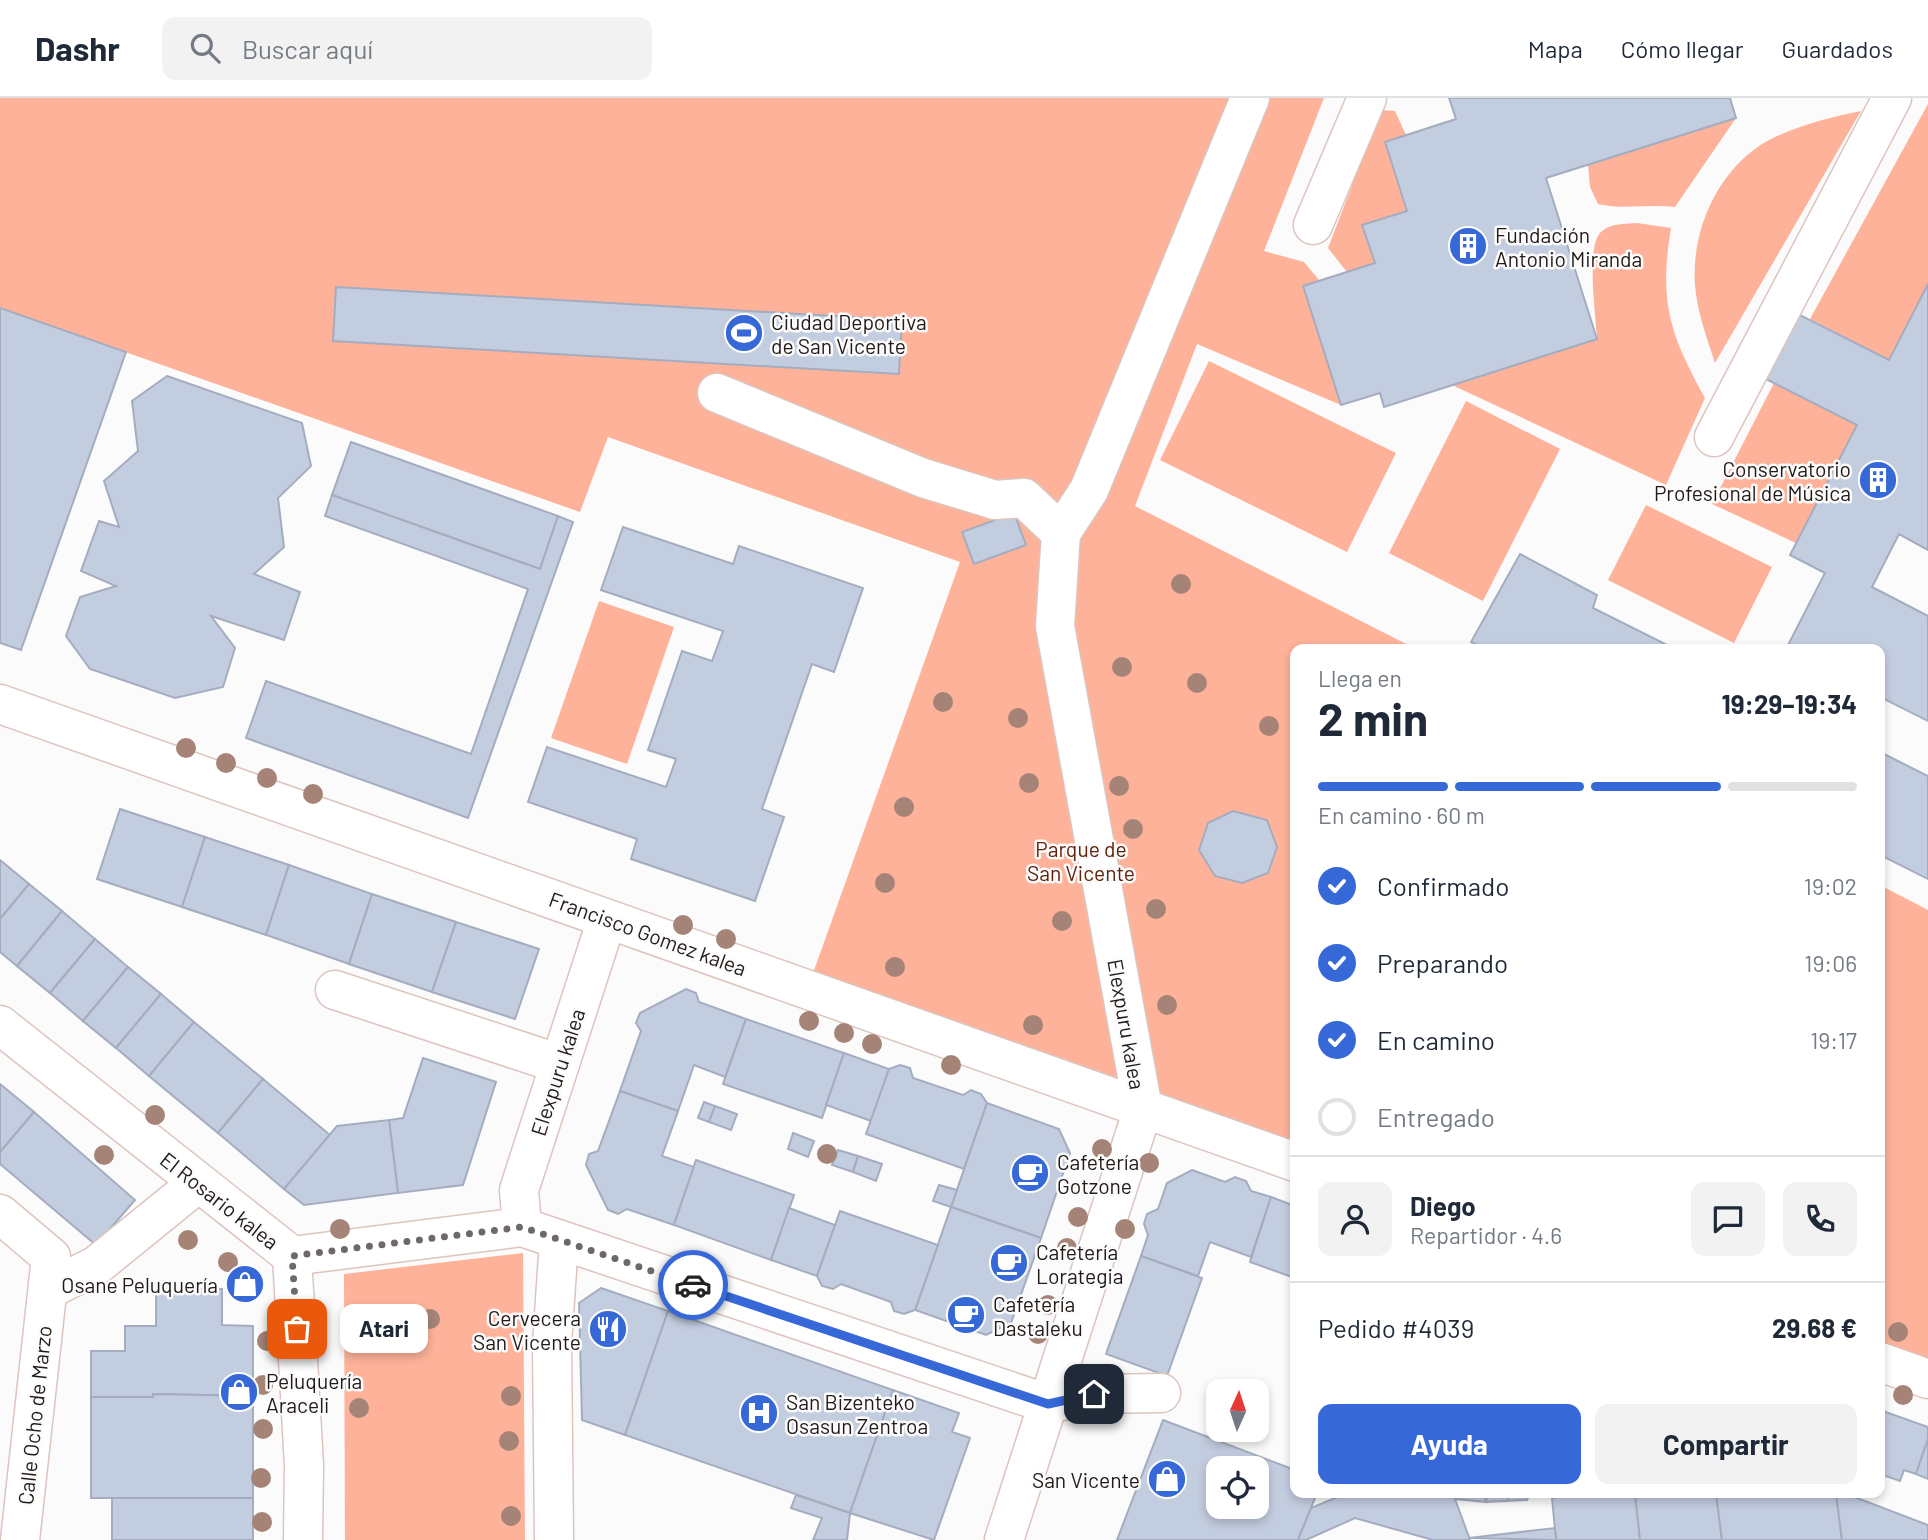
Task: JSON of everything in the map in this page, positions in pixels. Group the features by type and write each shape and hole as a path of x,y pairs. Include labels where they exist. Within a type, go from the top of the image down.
{"street":[{"path":"717,394 923,478 995,499 1024,498 1061,534 1089,490 1250,98"},
{"path":"1313,225 1367,98"},
{"path":"1714,437 1892,98"},
{"name":"Elexpuru kalea","path":"1004,1540 1143,1109 1055,626 1061,534"},
{"name":"Francisco Gomez kalea","path":"0,704 1290,1160"},
{"name":"Elexpuru kalea","path":"522,1227 519,1190 607,919"},
{"path":"335,990 560,1064"},
{"name":"El Rosario kalea","path":"0,1025 292,1256 522,1227"},
{"path":"48,1290 97,1265 198,1182"},
{"name":"Calle Ocho de Marzo","path":"0,1214 51,1257 20,1540"},
{"path":"522,1227 1048,1404 1094,1394 1161,1393"},
{"path":"554,1540 552,1344 559,1241"},
{"path":"292,1256 304,1465 303,1540"},
{"path":"1885,1364 1928,1379"}],"green space":[{"name":"Parque de San Vicente","path":"0,98 1324,98 1264,251 1304,262 1319,280 1303,286 1341,405 1197,344 1135,506 1406,644 1290,644 1290,1160 807,990 960,562 608,437 580,512 0,308"},
{"path":"1928,104 1928,284 1889,360 1810,319"},
{"path":"1381,110 1395,111 1406,135 1385,142 1407,211 1363,225 1375,263 1347,272 1328,248"},
{"path":"1861,111 1715,363 1703,325 1695,285 1698,243 1711,202 1735,167 1769,140 1814,122"},
{"path":"1736,118 1675,207 1616,207 1598,204 1590,187 1588,165"},
{"path":"1637,223 1671,228 1666,276 1670,316 1683,354 1705,398 1666,485 1452,385 1597,339 1593,268 1596,241 1600,233 1608,227"},
{"path":"1209,361 1396,453 1347,552 1160,460"},
{"path":"1774,383 1857,425 1796,543 1712,504"},
{"path":"1466,401 1560,449 1483,601 1389,553"},
{"path":"1646,505 1772,567 1734,643 1608,580"},
{"path":"599,601 674,627 627,764 551,738"},
{"path":"1885,888 1928,910 1928,1379 1885,1364"},
{"path":"523,1253 525,1540 345,1540 344,1274"}],"building":[{"name":"Fundación Antonio Miranda","path":"1449,98 1730,98 1736,118 1546,178 1597,339 1384,407 1380,393 1341,405 1303,286 1375,263 1362,225 1407,211 1385,142 1456,119"},
{"name":"Conservatorio Profesional de Música","path":"1928,284 1928,550 1899,534 1872,587 1928,616 1928,721 1885,700 1885,644 1789,644 1825,573 1790,555 1857,425 1760,376 1794,312 1889,360"},
{"path":"336,287 902,320 899,374 333,341"},
{"path":"0,308 126,352 21,650 0,643"},
{"path":"167,376 302,423 311,466 278,498 284,547 254,574 300,592 284,640 211,616 235,648 223,687 175,698 90,669 66,636 80,597 116,586 81,571 99,521 119,527 104,481 138,451 132,401"},
{"path":"351,442 558,516 540,569 332,495"},
{"path":"332,495 540,569 558,516 573,522 468,818 246,738 266,681 471,754 528,589 325,516"},
{"path":"1014,513 1026,545 974,564 962,532"},
{"path":"623,527 733,564 739,546 863,588 834,672 812,664 762,809 784,817 755,901 631,859 637,839 528,802 547,747 666,787 676,759 648,750 682,651 712,661 723,631 601,590"},
{"path":"1520,554 1597,595 1593,608 1665,644 1475,644 1471,642"},
{"path":"1885,754 1928,776 1928,879 1885,858"},
{"path":"120,809 205,837 182,907 97,879"},
{"path":"1233,811 1267,820 1277,847 1268,873 1242,883 1215,876 1199,850 1208,823"},
{"path":"205,837 289,865 266,935 182,907"},
{"path":"0,860 29,884 0,919"},
{"path":"289,865 372,894 349,964 266,935"},
{"path":"29,884 62,911 17,966 0,952 0,919"},
{"path":"372,894 456,922 432,992 349,964"},
{"path":"62,911 95,939 50,993 17,966"},
{"path":"456,922 539,949 515,1019 432,992"},
{"path":"95,939 128,967 83,1021 50,993"},
{"path":"128,967 161,994 116,1048 83,1021"},
{"path":"686,989 696,993 699,1002 746,1019 725,1077 694,1065 678,1111 620,1091 641,1031 636,1023 640,1013"},
{"path":"161,994 194,1022 149,1076 116,1048"},
{"path":"746,1019 844,1053 822,1118 723,1084"},
{"path":"194,1022 263,1079 218,1133 149,1076"},
{"path":"844,1053 889,1069 871,1121 826,1105"},
{"path":"423,1058 496,1082 463,1185 398,1193 389,1120 403,1118"},
{"path":"900,1065 910,1068 913,1078 963,1095 971,1090 981,1094 987,1103 964,1169 866,1134 889,1069"},
{"path":"263,1079 330,1135 284,1189 218,1133"},
{"path":"0,1084 34,1112 0,1152"},
{"path":"620,1091 678,1111 662,1156 694,1167 674,1225 627,1209 618,1214 608,1210 586,1165 589,1154 598,1151"},
{"path":"704,1102 715,1106 709,1122 698,1118"},
{"path":"987,1103 1059,1129 1070,1153 1041,1238 951,1207"},
{"path":"715,1106 737,1114 731,1130 709,1122"},
{"path":"34,1112 135,1200 96,1245 0,1164 0,1152"},
{"path":"389,1120 398,1193 304,1205 284,1189 337,1126"},
{"path":"793,1133 814,1141 808,1157 788,1149"},
{"path":"838,1150 858,1156 853,1172 832,1165"},
{"path":"858,1156 882,1164 876,1181 853,1172"},
{"path":"696,1160 794,1195 771,1260 674,1225"},
{"path":"1192,1170 1225,1182 1235,1177 1246,1181 1251,1191 1271,1197 1251,1257 1210,1242 1198,1276 1141,1256 1148,1235 1144,1224 1147,1214 1158,1209 1167,1183"},
{"path":"939,1185 957,1190 951,1207 933,1201"},
{"path":"1271,1197 1290,1204 1290,1276 1250,1262"},
{"path":"951,1207 1041,1238 1011,1323 986,1335 915,1310"},
{"path":"789,1208 835,1225 817,1276 771,1260"},
{"path":"840,1211 938,1245 915,1310 904,1314 894,1311 891,1302 841,1284 833,1289 822,1286 817,1276"},
{"path":"1141,1256 1202,1278 1167,1376 1106,1354"},
{"path":"156,1288 222,1289 222,1325 253,1326 253,1396 153,1394 153,1397 91,1397 91,1351 125,1351 125,1326 156,1326"},
{"path":"601,1288 668,1311 625,1435 582,1420 579,1303"},
{"name":"San Bizenteko Osasun Zentroa","path":"668,1311 893,1390 850,1513 625,1435"},
{"path":"893,1390 959,1413 952,1432 970,1438 934,1540 850,1513"},
{"path":"153,1394 253,1396 253,1498 91,1498 91,1397 153,1397"},
{"path":"1885,1412 1928,1427 1928,1439 1916,1474 1904,1470 1900,1481 1885,1476"},
{"path":"1163,1420 1206,1436 1206,1442 1221,1442 1258,1456 1206,1456 1206,1519 1269,1519 1269,1460 1290,1468 1290,1498 1315,1498 1298,1540 1117,1540"},
{"path":"1928,1439 1928,1479 1916,1474"},
{"path":"796,1495 850,1513 847,1540 813,1540 822,1518 791,1508"},
{"path":"112,1498 253,1498 253,1540 112,1540"},
{"path":"1335,1498 1485,1498 1486,1502 1455,1499 1470,1540 1433,1540 1355,1518 1306,1540 1298,1540 1311,1508"},
{"path":"1487,1498 1508,1498 1507,1501 1486,1502"},
{"path":"1508,1498 1528,1498 1527,1500 1507,1501"},
{"path":"1552,1498 1636,1498 1640,1540 1556,1540"},
{"path":"1636,1498 1717,1498 1722,1540 1640,1540"},
{"path":"1717,1498 1837,1498 1842,1540 1722,1540"},
{"path":"1837,1498 1857,1498 1928,1525 1928,1540 1842,1540"},
{"path":"1555,1528 1556,1540 1469,1538"}],"way so far":[{"path":"297,1329 292,1256 522,1227 693,1285"}],"place":[{"name":"Fundación Antonio Miranda","path":"1468,246"},
{"name":"Ciudad Deportiva de San Vicente","path":"744,333"},
{"name":"Conservatorio Profesional de Música","path":"1878,480"},
{"name":"Cafetería Gotzone","path":"1030,1173"},
{"name":"Cafetería Lorategia","path":"1009,1263"},
{"name":"Osane Peluquería","path":"245,1284"},
{"name":"Cafetería Dastaleku","path":"966,1315"},
{"name":"Atari","path":"297,1329"},
{"name":"Cervecera San Vicente","path":"608,1329"},
{"name":"Peluquería Araceli","path":"239,1392"},
{"name":"San Bizenteko Osasun Zentroa","path":"759,1413"},
{"name":"San Vicente","path":"1167,1479"}],"route":[{"path":"693,1285 1048,1404 1094,1394"}]}
